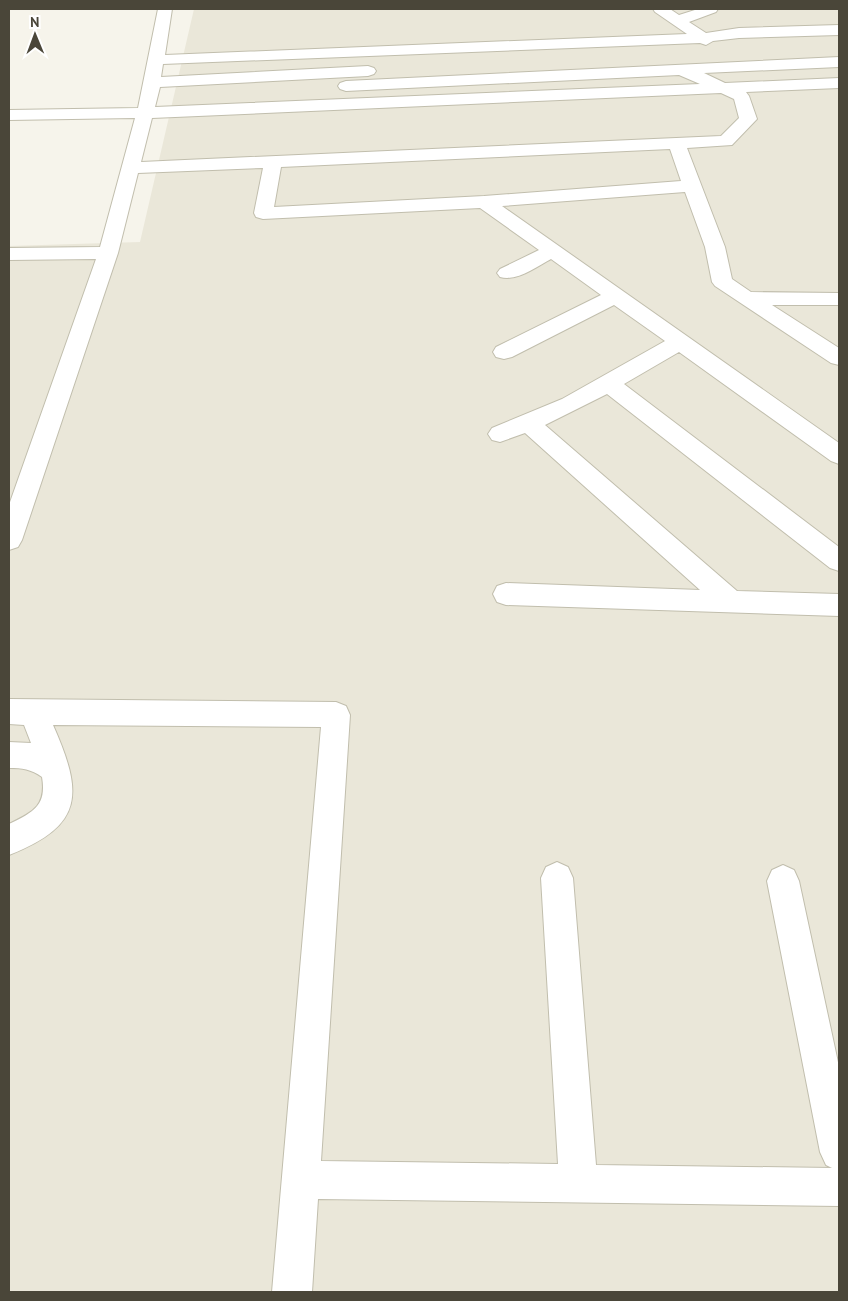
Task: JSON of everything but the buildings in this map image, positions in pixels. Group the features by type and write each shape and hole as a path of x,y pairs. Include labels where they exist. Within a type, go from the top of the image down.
{"street":[{"path":"9,540 108,253 149,97 165,9"},
{"path":"660,9 722,50"},
{"path":"678,21 711,9"},
{"path":"156,60 702,38 739,33 839,30"},
{"path":"9,115 149,97 839,49"},
{"path":"149,97 839,62"},
{"path":"130,168 677,145 726,141 748,119 741,96 680,69"},
{"path":"149,97 726,89 839,83"},
{"path":"677,145 715,247 722,282 839,358"},
{"path":"274,162 263,213 484,202 692,186"},
{"path":"484,202 839,455"},
{"path":"507,273 553,252"},
{"path":"9,254 108,253"},
{"path":"504,352 615,296"},
{"path":"748,298 839,298"},
{"path":"500,434 529,424 609,384 680,342"},
{"path":"609,384 839,561"},
{"path":"529,424 731,601"},
{"path":"506,594 839,605"},
{"path":"9,840 36,826 55,807 60,790 55,770 21,712"},
{"path":"21,712 336,715 292,1292"},
{"path":"9,755 24,754 47,763 55,770"},
{"path":"557,878 578,1183"},
{"path":"783,881 839,1152"},
{"path":"301,1180 839,1187"}],"shaded area":[{"path":"194,9 839,9 839,1292 9,1292 9,246 140,242"}]}
